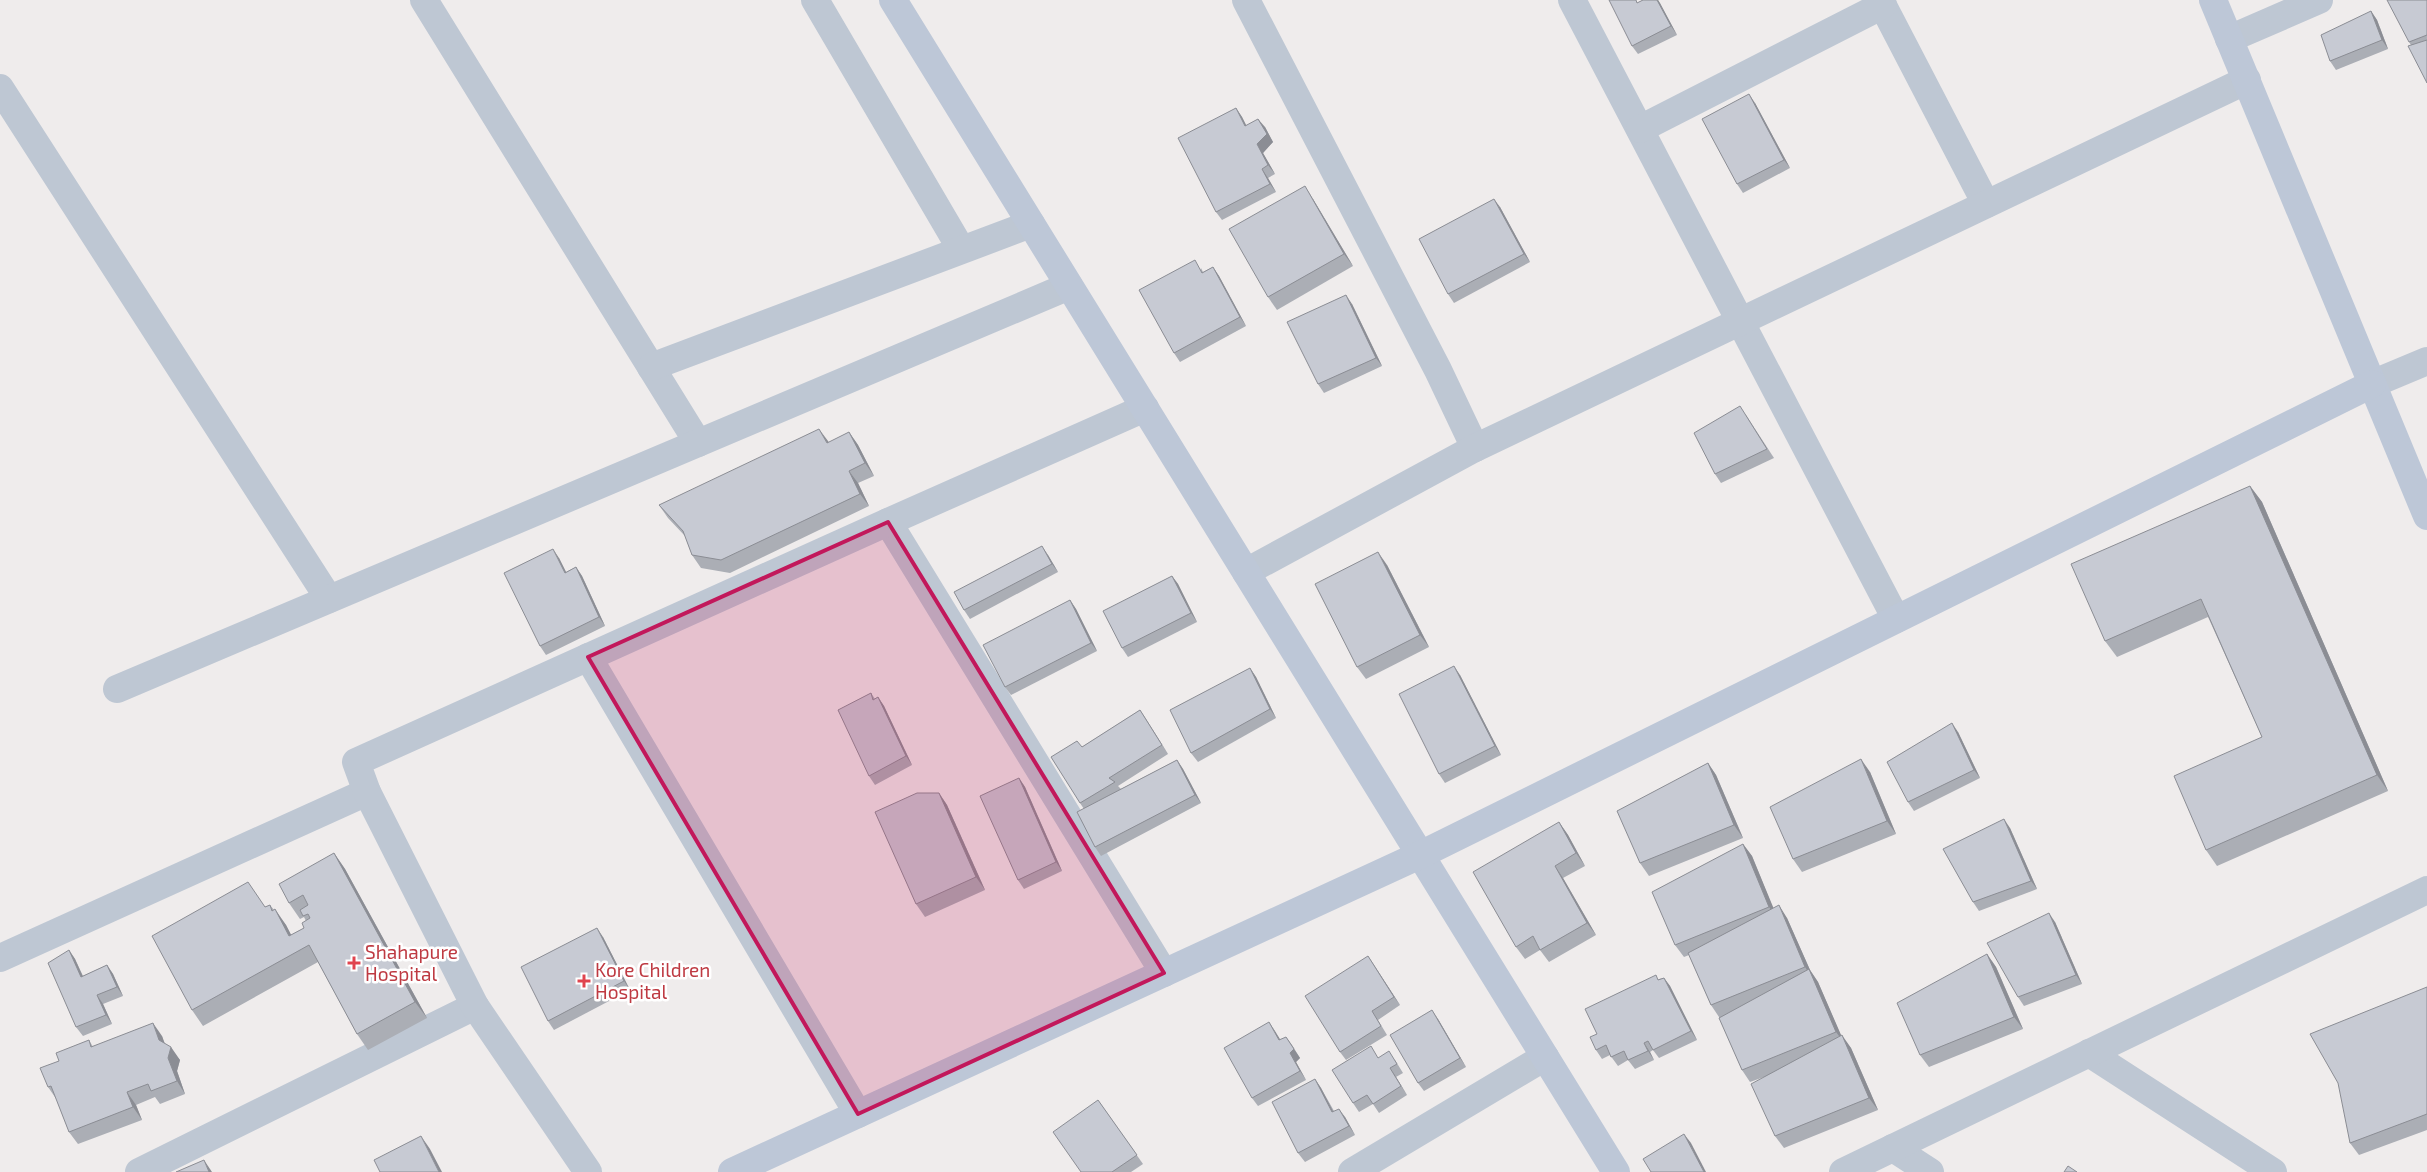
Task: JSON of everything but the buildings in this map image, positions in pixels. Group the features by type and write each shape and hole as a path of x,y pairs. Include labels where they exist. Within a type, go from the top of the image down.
{"street":[{"path":"424,0 698,443"},
{"path":"815,0 962,250"},
{"path":"1246,0 1433,361 1475,448"},
{"path":"1572,0 1896,619"},
{"path":"2213,0 2427,516"},
{"path":"2229,39 2319,0"},
{"path":"897,1 1069,286 1616,1172"},
{"path":"1640,128 1881,2 1986,204"},
{"path":"1246,572 1475,448 2246,80"},
{"path":"0,88 329,599"},
{"path":"651,367 1031,224"},
{"path":"117,689 1069,286"},
{"path":"732,1172 1420,855 2372,384 2427,361"},
{"path":"588,1172 476,1006 368,792 356,762 1145,408"},
{"path":"888,522 1164,973"},
{"path":"588,657 858,1114"},
{"path":"0,958 368,792"},
{"path":"1843,1172 2427,890"},
{"path":"139,1172 476,1006"},
{"path":"2089,1053 2272,1172"},
{"path":"1352,1172 1545,1057"},
{"path":"1893,1148 1930,1172"}],"highlighted area":[{"path":"888,522 1164,973 858,1114 588,657"}],"place":[{"name":"Shahapure Hospital","path":"354,963"},
{"name":"Kore Children Hospital","path":"584,981"}]}
